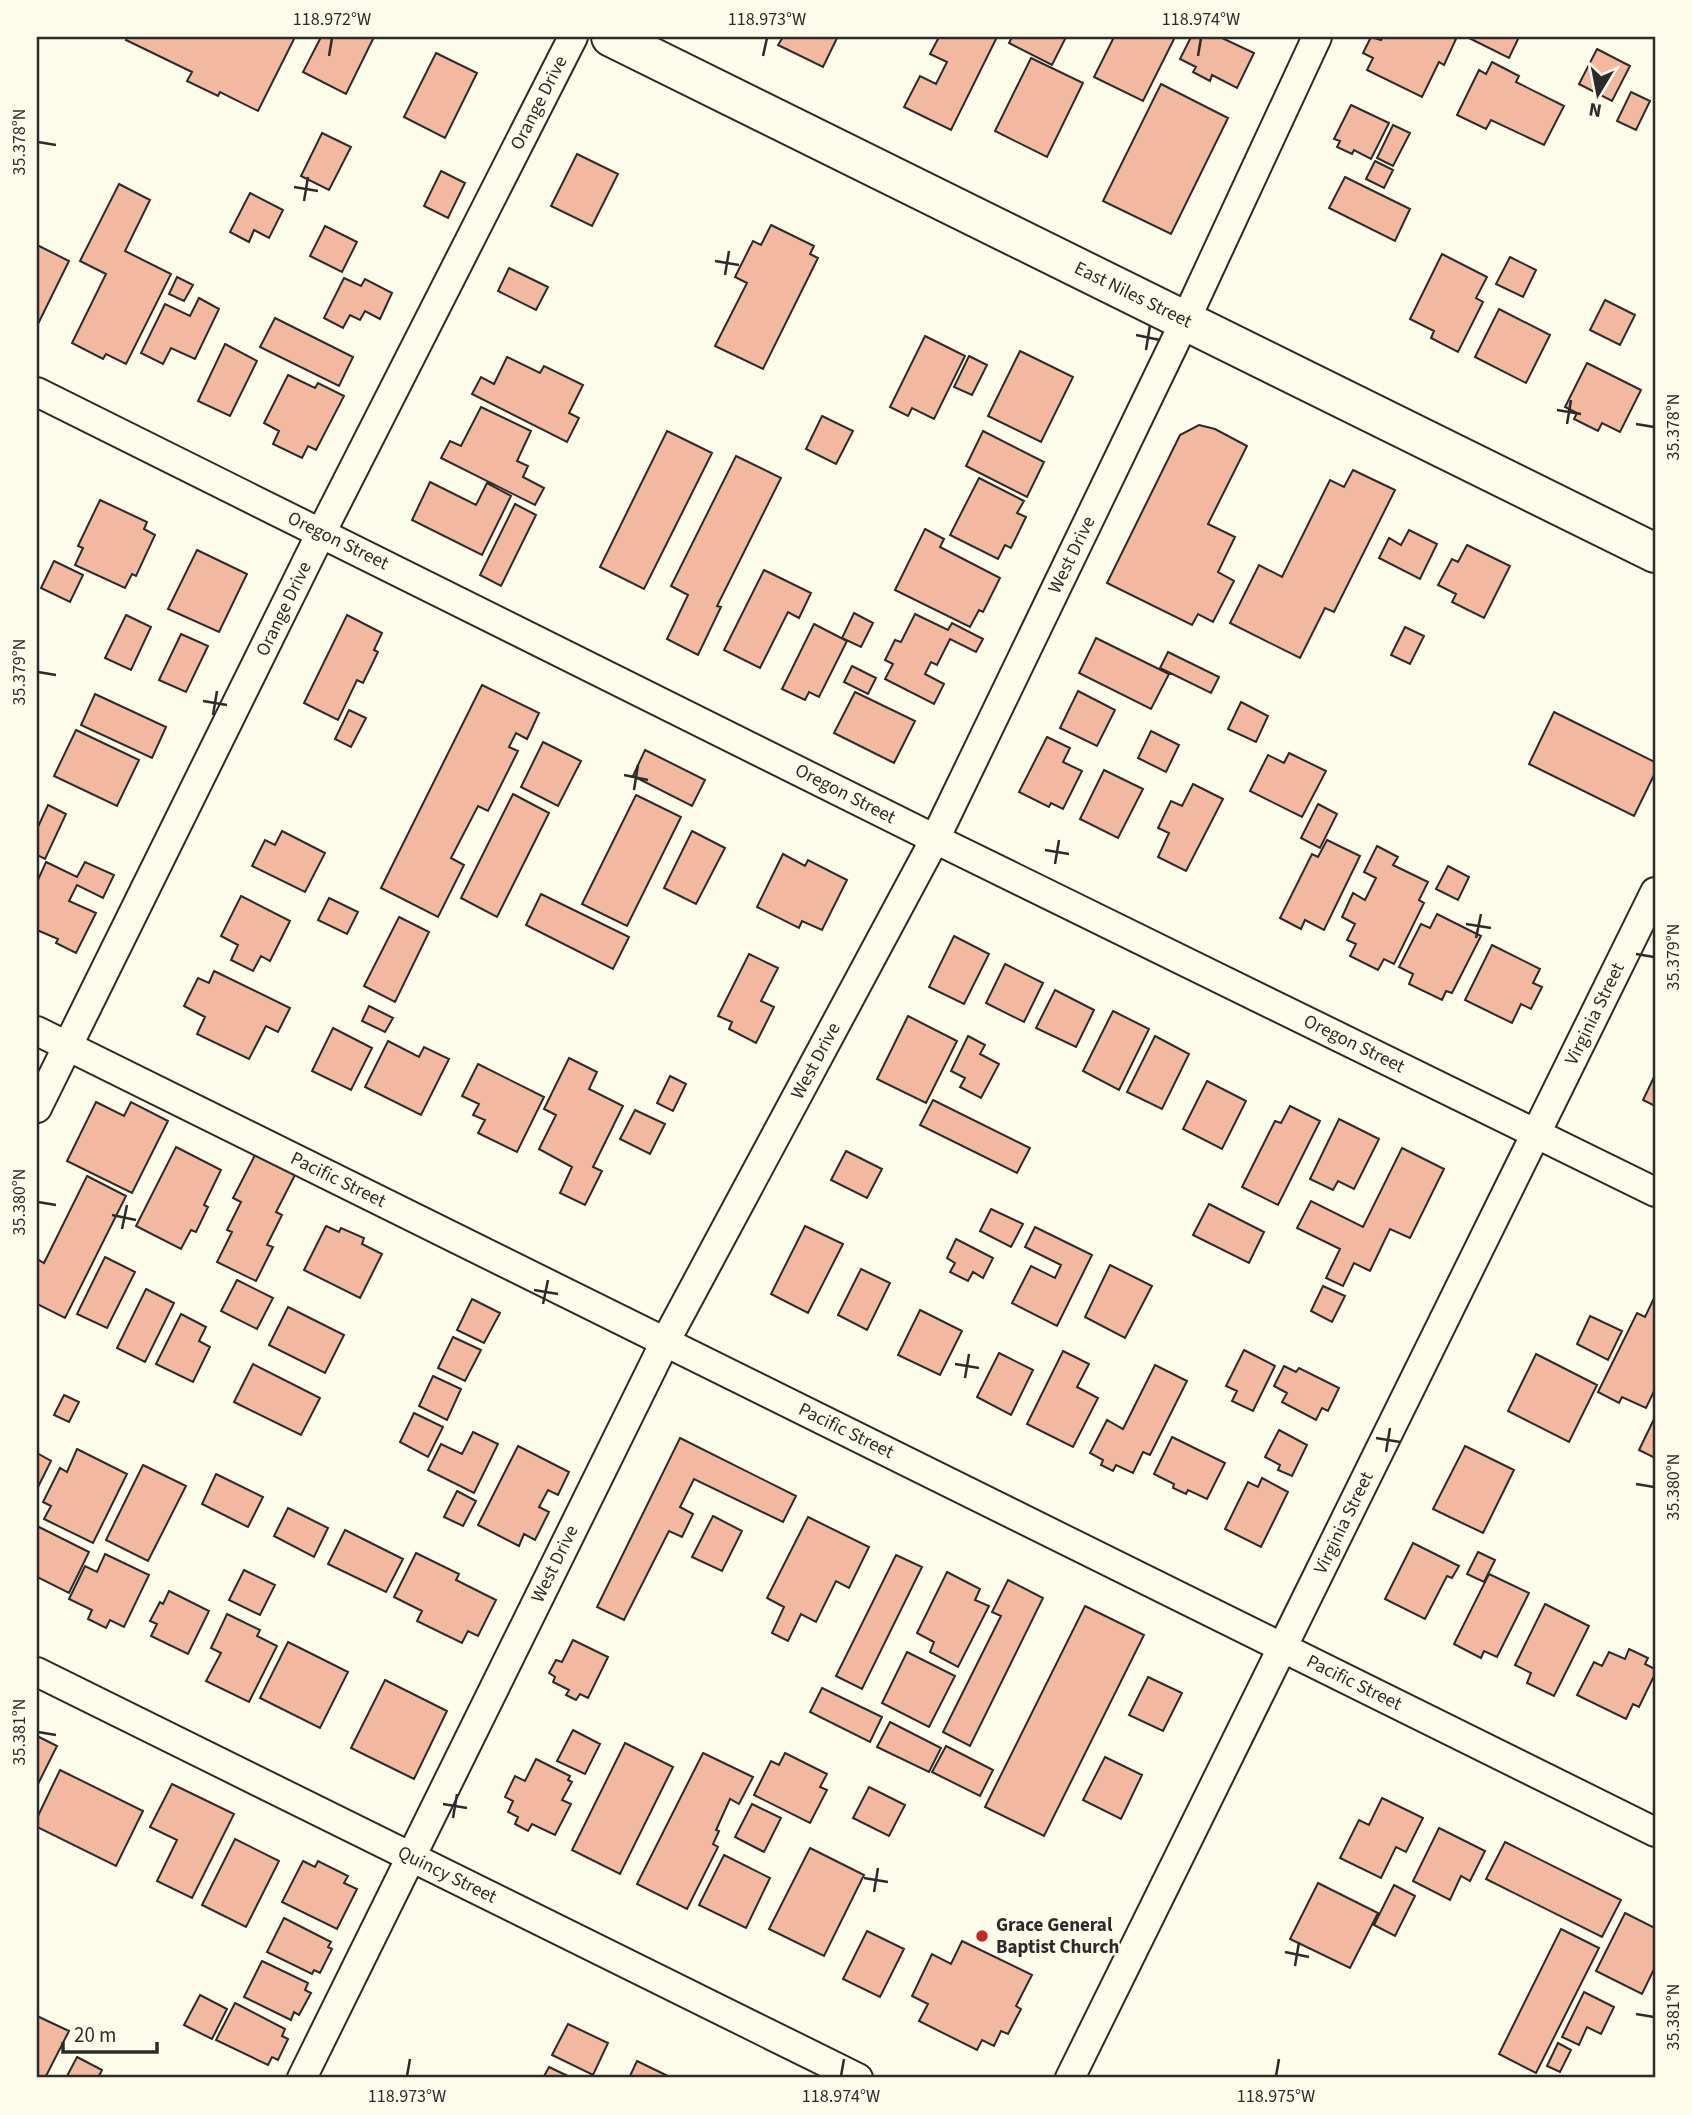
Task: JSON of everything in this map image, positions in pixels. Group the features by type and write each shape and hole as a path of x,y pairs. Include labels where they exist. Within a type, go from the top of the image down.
{"main road":[{"name":"East Niles Street","path":"611,37 1655,553"}],"street":[{"name":"Orange Drive","path":"37,1108 321,533 573,37"},
{"name":"West Drive","path":"302,2078 665,1342 934,839 1185,321 1317,37"},
{"name":"Oregon Street","path":"37,392 934,839 1655,1192"},
{"name":"Virginia Street","path":"1070,2078 1655,892"},
{"name":"Pacific Street","path":"37,1031 1655,1832"},
{"name":"Quincy Street","path":"37,1672 858,2078"}],"building":[{"path":"128,37 295,37 258,111 220,92 218,96 187,81 192,72 126,40"},
{"path":"321,37 374,37 346,94 303,72"},
{"path":"783,37 837,38 823,67 778,45"},
{"path":"939,37 997,37 951,130 904,107 920,76 936,84 947,62 930,54"},
{"path":"1012,37 1066,37 1052,65 1009,43"},
{"path":"1114,37 1175,37 1143,101 1094,77"},
{"path":"1191,37 1220,37 1254,53 1237,88 1212,75 1210,81 1193,72 1196,67 1180,59"},
{"path":"1371,37 1381,40 1383,37 1456,39 1444,65 1439,62 1422,97 1367,70 1373,58 1363,53"},
{"path":"1467,37 1519,37 1509,58"},
{"path":"1597,49 1630,66 1612,101 1579,84"},
{"path":"436,53 477,73 445,138 404,117"},
{"path":"1031,58 1083,83 1047,157 995,131"},
{"path":"1492,62 1519,76 1516,82 1564,106 1544,145 1491,120 1486,129 1457,115 1479,70 1486,74"},
{"path":"1161,84 1228,118 1171,234 1103,201"},
{"path":"1631,92 1650,101 1636,130 1617,121"},
{"path":"1351,105 1389,123 1371,159 1354,150 1352,154 1337,147 1340,141 1334,139"},
{"path":"1393,125 1410,133 1393,166 1377,158"},
{"path":"322,133 351,147 329,190 301,176"},
{"path":"577,154 618,174 592,226 551,206"},
{"path":"1375,161 1393,170 1384,188 1366,179"},
{"path":"441,171 465,183 448,218 424,206"},
{"path":"1345,177 1410,209 1395,241 1329,208"},
{"path":"119,184 150,200 125,251 171,274 126,364 106,354 103,359 72,343 106,274 80,261"},
{"path":"250,193 283,210 269,238 254,230 249,242 230,232"},
{"path":"771,225 814,246 810,254 818,258 763,369 715,346 747,283 735,277 753,241 761,245"},
{"path":"325,226 357,242 342,272 310,256"},
{"path":"37,245 69,261 37,326"},
{"path":"1442,254 1487,277 1476,298 1483,302 1458,352 1431,338 1434,331 1410,319"},
{"path":"1510,257 1536,270 1523,297 1496,284"},
{"path":"509,268 548,287 536,310 498,291"},
{"path":"177,277 193,285 184,301 169,294"},
{"path":"344,278 361,286 365,279 392,293 380,319 365,311 360,320 350,315 343,328 324,318"},
{"path":"199,298 219,309 195,359 171,348 163,364 141,353 165,304 190,316"},
{"path":"1605,300 1635,315 1620,345 1590,330"},
{"path":"1499,309 1550,335 1526,383 1475,357"},
{"path":"275,318 353,357 339,386 260,347"},
{"path":"925,336 965,356 934,419 912,408 908,416 890,407"},
{"path":"225,344 257,361 230,416 198,401"},
{"path":"1020,351 1073,377 1041,442 988,416"},
{"path":"969,356 987,365 972,395 954,387"},
{"path":"507,357 540,373 544,366 583,385 569,413 579,418 567,442 472,394 481,377 494,384"},
{"path":"1587,363 1641,390 1620,432 1602,423 1598,431 1574,419 1577,413 1565,407"},
{"path":"288,375 315,388 318,383 344,396 316,450 308,446 302,458 273,444 279,431 264,423"},
{"path":"481,407 531,431 517,461 528,466 523,477 544,488 535,505 441,458 450,441 461,446"},
{"path":"822,416 853,431 836,464 806,449"},
{"path":"1199,425 1215,429 1247,446 1208,524 1235,537 1218,572 1234,581 1213,622 1198,614 1192,625 1107,583 1180,435"},
{"path":"667,431 712,453 644,589 600,567"},
{"path":"983,431 1044,462 1027,497 966,466"},
{"path":"736,456 781,478 717,606 721,607 698,655 667,639 688,595 671,586"},
{"path":"1353,470 1395,490 1334,612 1325,608 1300,658 1230,623 1259,565 1282,577 1330,480 1344,487"},
{"path":"979,478 1024,501 1017,513 1026,517 1011,548 1005,545 998,559 950,535"},
{"path":"430,482 476,505 487,483 511,496 482,555 412,520"},
{"path":"100,500 147,522 144,529 155,535 136,576 132,574 125,588 75,565 83,548 78,546"},
{"path":"515,504 536,515 501,586 480,575"},
{"path":"925,529 944,539 940,547 1000,578 983,612 979,610 970,627 895,590"},
{"path":"1409,530 1437,544 1420,579 1379,558 1389,538 1401,545"},
{"path":"1467,545 1510,566 1484,618 1452,602 1456,594 1438,585 1452,559 1458,562"},
{"path":"197,550 247,574 219,632 168,609"},
{"path":"54,561 83,575 70,602 41,588"},
{"path":"764,570 811,593 799,618 788,612 760,668 724,650"},
{"path":"854,613 873,623 861,647 842,638"},
{"path":"915,614 948,630 952,623 983,639 976,652 950,639 937,665 931,662 925,674 944,684 934,704 885,679 893,664 885,660 895,640 901,642"},
{"path":"126,615 151,627 131,670 105,658"},
{"path":"347,615 382,633 374,650 378,652 363,683 357,680 338,720 304,703"},
{"path":"814,624 847,641 819,697 809,692 805,700 782,689"},
{"path":"1405,627 1424,636 1410,664 1391,655"},
{"path":"181,634 208,646 186,692 159,680"},
{"path":"1096,638 1169,674 1151,709 1079,673"},
{"path":"1168,652 1219,677 1211,693 1160,668"},
{"path":"852,666 876,678 868,694 844,682"},
{"path":"482,685 539,713 527,739 516,733 509,747 518,751 488,811 478,806 451,858 464,865 438,917 381,888"},
{"path":"1078,691 1115,710 1097,746 1060,728"},
{"path":"855,692 915,721 894,763 834,733"},
{"path":"95,694 166,727 152,758 81,725"},
{"path":"1241,702 1268,716 1256,742 1228,729"},
{"path":"349,710 366,718 351,747 335,739"},
{"path":"1554,712 1655,762 1655,773 1634,816 1529,764"},
{"path":"76,730 139,760 117,806 54,776"},
{"path":"1151,731 1179,745 1166,772 1138,758"},
{"path":"1047,737 1070,748 1063,762 1082,771 1063,809 1051,803 1049,807 1019,792"},
{"path":"543,742 581,761 558,806 521,787"},
{"path":"645,750 705,780 692,806 633,776"},
{"path":"1289,753 1326,771 1302,817 1250,791 1268,755 1284,763"},
{"path":"1104,770 1143,789 1118,838 1080,819"},
{"path":"1193,784 1223,799 1186,871 1158,857 1169,833 1158,828 1171,801 1182,806"},
{"path":"513,794 549,813 497,917 461,898"},
{"path":"636,795 681,817 627,926 582,904"},
{"path":"1318,804 1337,814 1320,848 1301,838"},
{"path":"48,805 66,814 45,859 37,855 37,829"},
{"path":"282,831 325,853 305,892 252,866 265,840 275,845"},
{"path":"692,831 725,848 696,904 664,888"},
{"path":"1327,840 1360,856 1324,930 1305,920 1301,929 1280,918 1312,854 1318,857"},
{"path":"1377,846 1398,857 1393,865 1428,882 1419,900 1424,903 1394,964 1384,959 1378,970 1350,956 1356,944 1347,940 1355,924 1342,917 1353,893 1365,900 1376,878 1364,872"},
{"path":"783,854 805,866 808,860 847,880 822,930 802,921 799,928 757,907"},
{"path":"46,862 77,877 85,862 114,875 103,898 77,885 69,901 96,913 76,953 56,943 58,939 37,930 37,882"},
{"path":"1448,866 1469,877 1458,900 1436,889"},
{"path":"541,894 629,937 613,969 526,925"},
{"path":"241,896 290,921 270,961 261,956 253,971 231,960 238,945 221,936"},
{"path":"329,898 358,912 347,934 318,920"},
{"path":"1437,914 1481,936 1452,993 1446,991 1442,1000 1409,984 1413,974 1399,967 1421,924 1430,928"},
{"path":"399,917 429,932 395,1002 364,986"},
{"path":"954,936 989,954 964,1004 929,987"},
{"path":"1492,945 1540,969 1533,983 1542,987 1531,1009 1521,1004 1512,1023 1465,1000"},
{"path":"749,954 778,968 761,1001 774,1007 756,1043 729,1029 732,1022 718,1016"},
{"path":"1005,964 1043,983 1024,1022 986,1003"},
{"path":"214,971 290,1008 278,1032 266,1026 249,1059 197,1034 205,1017 184,1006 198,978 209,983"},
{"path":"1055,990 1094,1010 1076,1047 1036,1028"},
{"path":"369,1006 393,1018 385,1032 362,1021"},
{"path":"1113,1011 1149,1029 1119,1090 1083,1071"},
{"path":"908,1016 957,1041 926,1103 877,1079"},
{"path":"333,1028 372,1048 351,1090 312,1071"},
{"path":"968,1036 985,1045 980,1054 999,1064 981,1098 960,1087 965,1078 951,1071"},
{"path":"1155,1036 1189,1054 1162,1109 1127,1092"},
{"path":"388,1041 419,1057 424,1047 449,1059 421,1115 365,1087"},
{"path":"569,1058 597,1072 589,1089 623,1106 593,1167 602,1171 585,1205 560,1193 572,1167 539,1149 556,1115 544,1109"},
{"path":"478,1064 544,1097 517,1152 478,1133 485,1120 473,1115 479,1104 462,1096"},
{"path":"1655,1075 1655,1106 1643,1100"},
{"path":"670,1076 686,1084 673,1111 657,1103"},
{"path":"1207,1081 1246,1101 1222,1149 1183,1129"},
{"path":"933,1100 1030,1148 1017,1173 920,1125"},
{"path":"96,1102 124,1116 131,1102 168,1121 132,1193 67,1161"},
{"path":"1290,1106 1320,1121 1278,1205 1242,1187 1275,1121 1281,1123"},
{"path":"635,1110 665,1124 650,1154 620,1139"},
{"path":"1339,1119 1379,1139 1354,1189 1338,1181 1333,1190 1310,1179"},
{"path":"176,1147 221,1170 204,1205 208,1207 196,1232 191,1230 181,1249 136,1226"},
{"path":"1402,1148 1444,1169 1410,1238 1390,1229 1370,1271 1354,1263 1343,1286 1326,1278 1340,1249 1297,1228 1311,1201 1363,1227"},
{"path":"846,1151 882,1169 867,1198 831,1180"},
{"path":"255,1155 295,1175 276,1212 282,1215 267,1245 273,1247 256,1281 217,1262 232,1232 227,1230 241,1202 233,1198"},
{"path":"87,1176 126,1196 65,1318 37,1304 37,1259 44,1263"},
{"path":"1209,1204 1264,1232 1249,1263 1193,1235"},
{"path":"991,1209 1023,1224 1011,1247 980,1231"},
{"path":"326,1226 339,1232 341,1228 364,1238 362,1244 382,1254 360,1298 304,1270"},
{"path":"805,1226 843,1244 808,1313 771,1294"},
{"path":"1035,1227 1092,1255 1057,1326 1012,1303 1031,1266 1055,1278 1061,1265 1025,1247"},
{"path":"956,1239 993,1258 983,1278 973,1272 968,1281 950,1272 955,1263 947,1258"},
{"path":"105,1257 135,1272 107,1328 77,1314"},
{"path":"1110,1265 1152,1286 1125,1338 1085,1317"},
{"path":"861,1269 890,1283 867,1330 838,1315"},
{"path":"237,1280 273,1298 257,1329 221,1311"},
{"path":"1323,1286 1345,1296 1332,1322 1311,1311"},
{"path":"146,1289 174,1303 145,1362 117,1348"},
{"path":"1655,1296 1655,1389 1646,1408 1622,1397 1619,1403 1598,1392 1637,1313 1645,1317"},
{"path":"472,1299 500,1313 484,1343 457,1330"},
{"path":"288,1307 344,1335 325,1373 269,1345"},
{"path":"920,1310 962,1331 940,1375 898,1355"},
{"path":"181,1314 206,1327 199,1341 210,1347 193,1382 156,1364"},
{"path":"1590,1316 1622,1331 1608,1360 1577,1344"},
{"path":"453,1337 481,1350 465,1381 438,1368"},
{"path":"1244,1350 1275,1366 1253,1411 1232,1401 1237,1391 1226,1386"},
{"path":"1063,1351 1089,1364 1077,1387 1098,1398 1073,1447 1027,1424"},
{"path":"999,1353 1033,1370 1011,1415 977,1397"},
{"path":"1536,1354 1597,1385 1569,1442 1508,1411"},
{"path":"253,1364 320,1398 301,1435 234,1402"},
{"path":"1155,1365 1187,1381 1150,1455 1143,1452 1133,1473 1116,1465 1113,1471 1101,1465 1103,1460 1090,1453 1107,1420 1123,1429"},
{"path":"1284,1366 1296,1372 1299,1368 1339,1388 1328,1411 1322,1408 1316,1420 1282,1402 1287,1393 1274,1386"},
{"path":"433,1376 461,1389 447,1420 419,1406"},
{"path":"64,1395 79,1402 69,1422 54,1415"},
{"path":"414,1413 443,1427 428,1457 400,1442"},
{"path":"1655,1417 1655,1458 1639,1450"},
{"path":"1279,1430 1307,1445 1292,1476 1278,1470 1280,1465 1265,1457"},
{"path":"473,1432 498,1444 474,1493 428,1470 441,1444 462,1454"},
{"path":"1172,1437 1225,1463 1207,1499 1188,1490 1186,1494 1173,1488 1174,1484 1154,1474"},
{"path":"680,1438 796,1496 783,1522 694,1479 680,1507 693,1514 682,1537 669,1531 624,1620 597,1607"},
{"path":"518,1446 569,1472 558,1495 548,1490 539,1507 549,1512 535,1540 524,1534 519,1546 478,1525"},
{"path":"1465,1446 1514,1470 1483,1533 1433,1509"},
{"path":"77,1449 127,1474 93,1543 44,1519 51,1506 43,1502 60,1468 67,1472"},
{"path":"37,1453 51,1461 37,1489"},
{"path":"143,1465 186,1486 148,1561 106,1540"},
{"path":"216,1474 263,1497 248,1527 202,1504"},
{"path":"1262,1478 1288,1492 1261,1547 1225,1529 1248,1482 1258,1487"},
{"path":"457,1491 476,1501 463,1526 444,1517"},
{"path":"288,1508 328,1528 314,1557 274,1536"},
{"path":"713,1516 742,1531 722,1571 692,1557"},
{"path":"808,1517 869,1547 849,1588 836,1581 816,1622 801,1614 788,1641 772,1633 784,1607 767,1598"},
{"path":"37,1526 89,1552 69,1593 37,1577"},
{"path":"345,1530 403,1559 386,1592 328,1564"},
{"path":"1413,1543 1459,1566 1452,1578 1447,1576 1425,1619 1385,1599"},
{"path":"1478,1552 1495,1560 1484,1582 1467,1574"},
{"path":"416,1553 459,1574 456,1580 496,1600 478,1636 468,1631 462,1643 417,1621 422,1611 394,1597"},
{"path":"105,1554 149,1575 124,1627 110,1620 106,1628 88,1619 92,1610 69,1599 85,1566 97,1572"},
{"path":"896,1555 922,1567 862,1689 836,1676"},
{"path":"244,1570 275,1585 260,1615 229,1600"},
{"path":"947,1572 980,1589 975,1600 989,1606 958,1667 930,1652 934,1642 917,1633"},
{"path":"1489,1574 1529,1593 1497,1657 1484,1651 1481,1658 1454,1644"},
{"path":"1008,1580 1043,1598 970,1746 943,1732 1001,1616 992,1612"},
{"path":"169,1591 209,1611 188,1654 151,1636 157,1624 150,1621"},
{"path":"1545,1604 1589,1626 1554,1696 1527,1683 1531,1673 1515,1665"},
{"path":"1085,1606 1144,1635 1044,1836 985,1807"},
{"path":"227,1614 260,1630 257,1636 277,1646 249,1702 206,1681 221,1653 211,1648"},
{"path":"573,1640 608,1657 588,1698 580,1694 576,1700 566,1695 569,1690 553,1682 555,1677 549,1673 556,1660 562,1662"},
{"path":"288,1642 348,1672 320,1728 260,1698"},
{"path":"1629,1649 1648,1658 1645,1664 1655,1669 1655,1674 1639,1707 1633,1704 1626,1719 1577,1695 1594,1662 1602,1666 1609,1652 1625,1659"},
{"path":"907,1652 955,1676 929,1727 882,1703"},
{"path":"1148,1677 1182,1693 1163,1731 1129,1715"},
{"path":"385,1680 447,1711 414,1779 351,1748"},
{"path":"822,1688 882,1717 870,1742 810,1712"},
{"path":"890,1722 941,1748 929,1772 877,1747"},
{"path":"573,1730 600,1744 585,1774 557,1761"},
{"path":"37,1736 57,1746 37,1786"},
{"path":"625,1743 673,1767 620,1874 572,1850"},
{"path":"946,1746 993,1770 980,1796 932,1772"},
{"path":"703,1753 753,1777 739,1804 730,1799 716,1830 719,1831 713,1844 718,1847 687,1909 637,1884"},
{"path":"785,1753 827,1774 820,1787 827,1790 810,1823 754,1795 771,1761 779,1765"},
{"path":"1105,1757 1142,1775 1121,1819 1083,1800"},
{"path":"536,1759 570,1776 568,1780 572,1782 562,1800 571,1804 555,1835 532,1824 528,1831 515,1824 518,1817 508,1812 513,1801 505,1797 515,1776 525,1781"},
{"path":"60,1770 143,1811 116,1866 37,1827 37,1818"},
{"path":"172,1784 234,1814 192,1898 157,1881 177,1840 150,1827"},
{"path":"869,1787 905,1805 889,1836 853,1818"},
{"path":"1382,1798 1423,1818 1406,1852 1396,1847 1381,1878 1340,1858 1359,1820 1369,1825"},
{"path":"752,1804 781,1818 764,1852 735,1837"},
{"path":"1439,1828 1485,1851 1470,1881 1461,1876 1450,1900 1413,1881"},
{"path":"235,1839 279,1861 246,1927 202,1905"},
{"path":"1505,1842 1621,1900 1602,1937 1486,1879"},
{"path":"810,1848 864,1875 824,1956 769,1929"},
{"path":"724,1855 770,1878 746,1928 699,1905"},
{"path":"303,1861 315,1867 318,1861 348,1876 344,1883 357,1889 337,1929 282,1902"},
{"path":"1318,1883 1378,1913 1350,1968 1290,1939"},
{"path":"1394,1885 1415,1896 1395,1936 1374,1925"},
{"path":"1625,1913 1655,1928 1655,1967 1642,1994 1596,1971"},
{"path":"284,1918 331,1942 328,1947 332,1949 320,1973 314,1970 312,1974 267,1952"},
{"path":"1561,1929 1599,1948 1536,2073 1499,2054"},
{"path":"867,1931 904,1949 880,1997 843,1979"},
{"path":"962,1941 1032,1975 1016,2006 1021,2009 1008,2034 1001,2031 994,2046 982,2040 977,2050 919,2021 928,2004 912,1996 932,1954 951,1964"},
{"path":"262,1961 308,1983 305,1990 311,1993 299,2015 294,2012 291,2020 244,1997"},
{"path":"1584,1992 1614,2007 1601,2034 1587,2027 1579,2045 1562,2037"},
{"path":"200,1995 227,2009 212,2039 184,2025"},
{"path":"235,2003 285,2029 282,2036 288,2039 278,2060 272,2057 268,2065 216,2040"},
{"path":"37,2016 69,2031 45,2078 37,2078"},
{"path":"568,2024 608,2043 593,2075 552,2055"},
{"path":"1558,2043 1571,2050 1560,2072 1547,2066"},
{"path":"77,2057 102,2070 98,2078 66,2078"},
{"path":"637,2061 672,2078 629,2078"},
{"path":"549,2067 572,2078 543,2078"}],"place":[{"name":"Grace General Baptist Church","path":"982,1936"}]}
